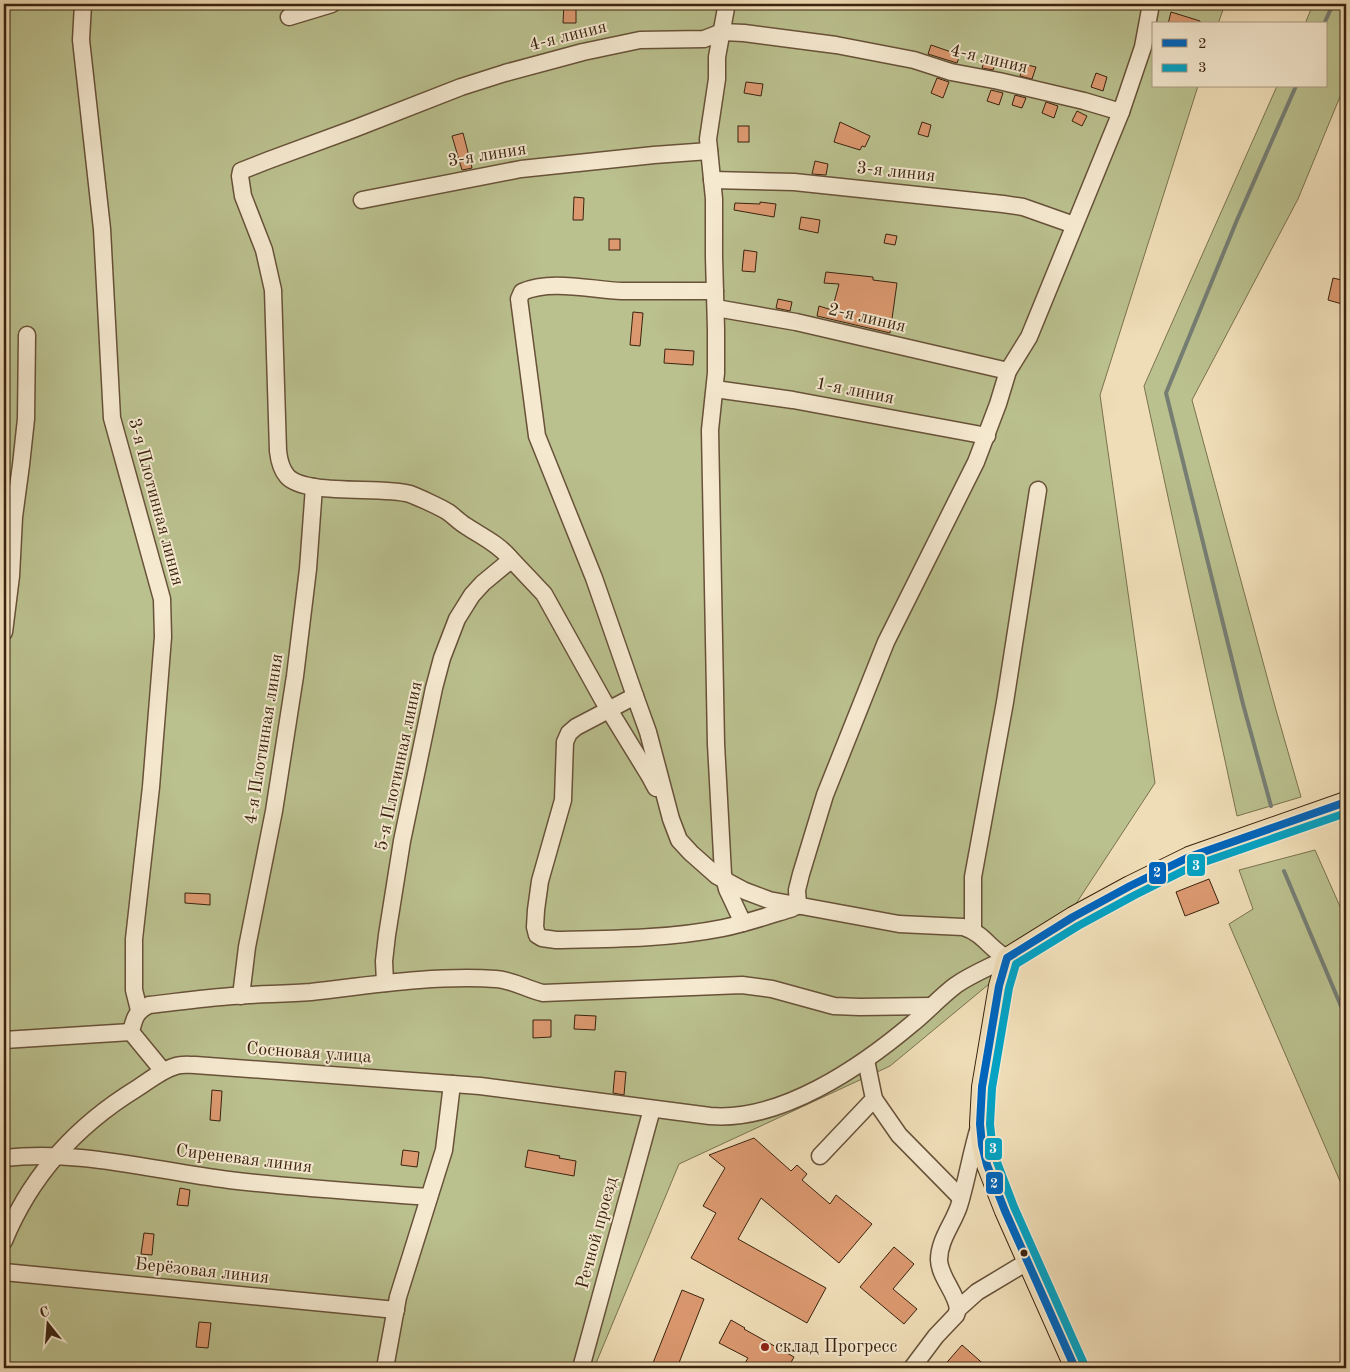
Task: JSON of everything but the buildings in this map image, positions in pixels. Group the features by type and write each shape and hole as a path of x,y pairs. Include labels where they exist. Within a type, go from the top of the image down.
{"main road":[{"path":"1075,1368 1005,1211 987,1165 982,1145 980,1124 982,1087 999,986 1007,958 1073,917 1184,859 1346,802"}],"street":[{"name":"3-я Плотинная линия","path":"83,4 81,40 102,229 112,418 162,599 163,637 154,751 134,939 134,990 139,1010"},
{"path":"289,17 332,4"},
{"path":"725,4 708,139 714,200 716,308 715,389 710,430 716,744 725,881 743,923"},
{"path":"798,906 797,890 801,874 826,795 886,642 976,462 1008,371 1029,337 1121,112 1143,47 1151,4"},
{"name":"4-я линия","path":"314,487 298,484 288,477 279,461 274,377 273,290 264,250 243,196 241,171 461,86 505,73 583,52 640,40 704,39 722,32 836,45 904,58 951,72 1084,101 1121,112"},
{"name":"3-я линия","path":"362,200 521,169 709,151"},
{"name":"3-я линия","path":"712,180 794,182 1003,204 1023,207 1074,225"},
{"path":"671,819 648,732 594,578 537,436 519,299 522,292 529,289 551,286 582,286 620,291 715,290"},
{"name":"2-я линия","path":"716,308 796,322 1008,371"},
{"path":"4,632 12,576 14,517 26,419 27,335"},
{"name":"1-я линия","path":"715,389 793,400 986,436"},
{"path":"314,487 380,490 410,494 448,512 502,549 544,594 608,709 649,775 671,819 679,840 705,866 725,881 769,900 798,906 899,924 963,927 972,930 991,944 996,953 1007,958"},
{"name":"4-я Плотинная линия","path":"240,996 274,811 295,676 308,570 314,487"},
{"path":"972,930 972,877 1005,702 1038,490"},
{"name":"5-я Плотинная линия","path":"385,982 384,961 387,935 402,841 436,681 457,619 472,595 506,564 509,557"},
{"path":"635,696 576,727 569,733 565,742 562,800 540,881 535,927 537,935 542,938 556,940 644,938 713,930 798,906"},
{"name":"Сосновая улица","path":"4,1241 18,1209 54,1156 113,1103 163,1071 177,1066 195,1065 480,1086 725,1118 753,1114 795,1098 839,1076 866,1060 914,1022 957,984 1007,958"},
{"path":"131,1032 134,1018 139,1010 149,1005 240,996 312,992 385,982 448,979 496,979 521,984 530,990 542,993 742,985 772,989 834,1006 932,1006"},
{"path":"4,1040 131,1032"},
{"path":"131,1032 163,1071"},
{"path":"866,1060 874,1099 899,1135 961,1198"},
{"path":"385,1368 398,1297 444,1150 452,1084"},
{"path":"820,1156 874,1099"},
{"name":"Речной проезд","path":"581,1368 652,1109"},
{"path":"912,1368 936,1336 956,1315 958,1309 957,1299 940,1268 939,1259 941,1246 961,1198 980,1124"},
{"name":"Сиреневая линия","path":"4,1158 37,1155 82,1157 228,1180 429,1197"},
{"path":"958,1309 977,1292 1027,1262"},
{"name":"Берёзовая линия","path":"4,1272 396,1310"}],"green space":[{"path":"4,4 1225,4 1219,22 1152,22 1152,88 1197,88 1100,395 1155,783 1064,922 890,1066 679,1164 594,1368 4,1368"},
{"path":"1313,4 1346,4 1346,82 1298,199 1192,400 1301,797 1237,816 1144,386 1276,88 1328,88 1328,22 1306,22"},
{"path":"1315,850 1346,920 1346,1195 1229,924 1253,909 1239,870"}],"waterway":[{"path":"1325,22 1333,4"},
{"path":"1271,806 1243,704 1166,393 1237,220 1295,88"},
{"path":"1284,871 1346,1018"}],"transit line":[{"name":"2","path":"1075,1368 1005,1211 987,1165 982,1145 980,1124 982,1087 999,986 1007,958 1073,917 1189,857 1346,802"},
{"name":"3","path":"1084,1364 1014,1207 992,1143 990,1124 992,1088 1009,988 1016,964 1078,926 1193,866 1346,813"}],"place":[{"name":"склад Прогресс","path":"765,1347"}]}
